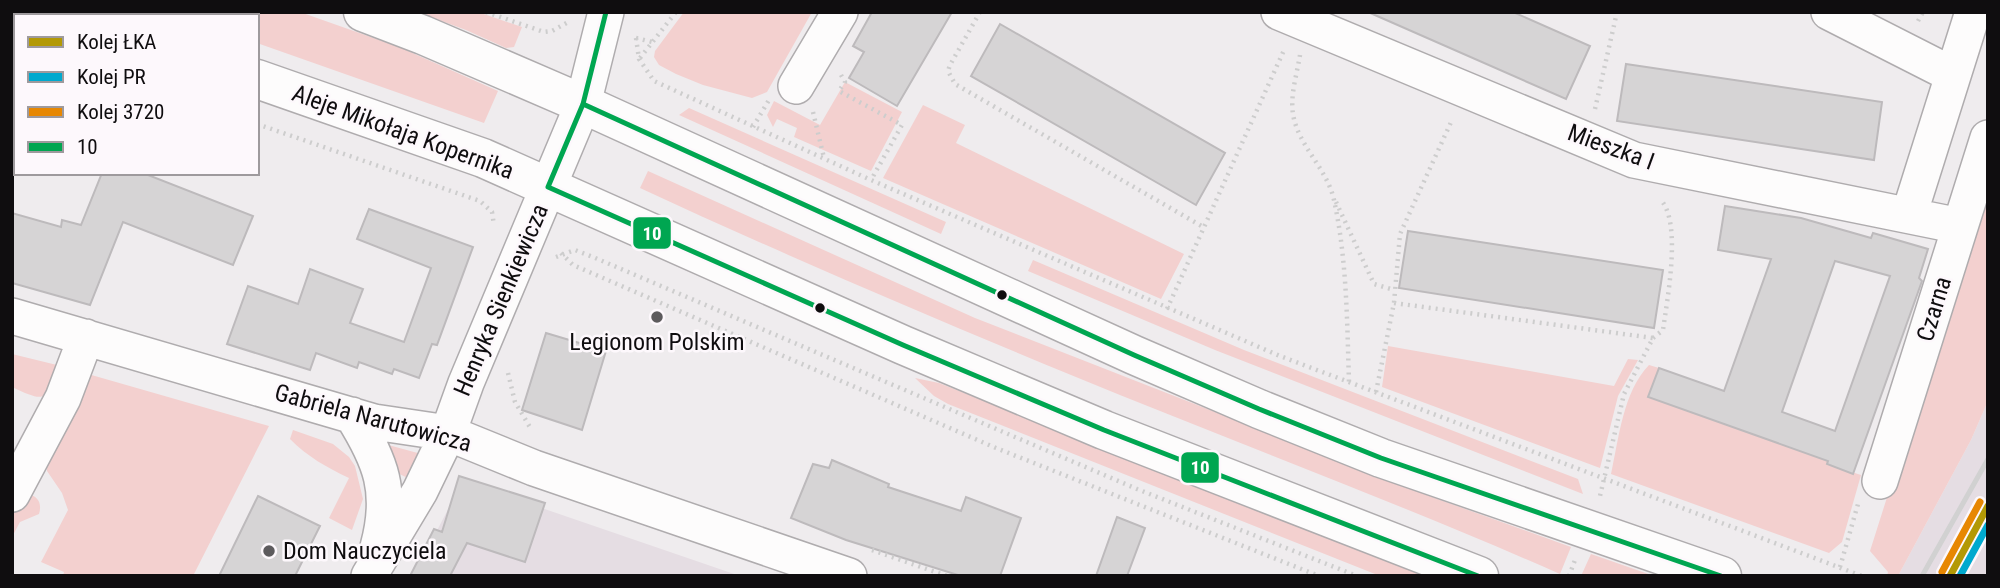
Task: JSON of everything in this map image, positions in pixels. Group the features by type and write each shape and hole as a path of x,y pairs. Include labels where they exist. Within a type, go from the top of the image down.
{"main road":[{"path":"363,12 583,104 1271,414 1381,458 1722,576"},
{"name":"Aleje Mikołaja Kopernika","path":"259,80 449,146 1054,409 1479,576"}],"street":[{"name":"Henryka Sienkiewicza","path":"370,573 420,491 448,433 466,383 583,104 606,12"},
{"path":"796,86 840,12"},
{"path":"1829,12 1953,75"},
{"path":"1909,215 1973,12"},
{"name":"Mieszka I","path":"1284,26 1467,90 1634,160 1960,226"},
{"name":"Czarna","path":"1880,481 1988,138"},
{"name":"Gabriela Narutowicza","path":"12,316 383,424 448,433 534,468 849,576"},
{"path":"12,494 63,398 86,337"},
{"path":"352,415 378,461 385,487 380,540 370,573"}],"path":[{"path":"486,12 537,30"},
{"path":"639,59 676,12"},
{"path":"980,12 950,65 948,72 955,83 1205,228"},
{"path":"1594,113 1617,12"},
{"path":"638,25 636,38 639,59 654,81 871,180 1167,309 1376,393 1862,576"},
{"path":"1167,309 1205,228 1284,26"},
{"path":"636,38 652,42"},
{"path":"1301,50 1293,95 1293,115 1306,146 1328,179 1332,193 1347,290 1349,382"},
{"path":"844,79 839,91 902,125 871,180"},
{"path":"796,86 812,108 825,159"},
{"path":"1376,393 1394,303 1400,234 1467,90"},
{"path":"259,125 467,196 486,206 495,221 552,262 555,258 575,250 593,257 1137,489 1357,576"},
{"path":"1598,505 1625,394 1653,338 1663,330 1673,247 1666,206 1650,187 1642,183 1646,162"},
{"path":"1332,193 1374,284 1394,290"},
{"path":"495,221 490,236 555,247 573,265 984,443 1319,576"},
{"path":"1394,303 1653,338"},
{"path":"508,365 509,382 515,402 529,427 544,439 534,468"}],"shaded area":[{"path":"167,12 300,12 399,47 498,91 484,123 259,44 259,14"},
{"path":"417,12 478,12 522,27 514,47 506,48"},
{"path":"684,12 812,12 767,92 752,98 703,85 659,65 654,57 655,51"},
{"path":"845,82 902,112 871,171 794,137 797,128 777,119 773,127 767,115 774,101 820,125"},
{"path":"923,105 965,125 956,143 1184,254 1161,299 883,178"},
{"path":"689,108 946,222 941,234 679,115"},
{"path":"648,171 975,318 1432,497 1571,547 1560,574 1071,375 801,260 640,188"},
{"path":"1988,179 1988,401 1971,440 1898,576 1887,576 1888,572 1870,551"},
{"path":"1033,260 1244,350 1578,479 1583,494 1215,350 1028,271"},
{"path":"1388,346 1614,386 1628,359 1638,360 1618,396 1600,468 1382,387"},
{"path":"12,354 61,366 44,396 33,396 12,387"},
{"path":"1649,365 1659,368 1649,396 1861,475 1842,542 1829,553 1611,474 1628,402 1633,388"},
{"path":"88,374 269,426 193,576 63,576 64,572 41,562 68,510 62,493 47,471 47,466"},
{"path":"915,378 939,383 1425,576 1380,576 948,404 934,396"},
{"path":"1988,401 1988,576 1898,576 1971,440"},
{"path":"293,430 333,444 349,457 355,466 363,499 352,530 329,518 349,478 318,461 290,439"},
{"path":"381,443 425,455 412,480 393,471"},
{"path":"463,481 740,576 413,576"},
{"path":"27,494 39,501 39,514 20,522 12,537 12,510"},
{"path":"1591,554 1654,576 1581,576"}],"building":[{"path":"872,12 952,12 897,106 849,78 864,52 853,46"},
{"path":"1368,12 1513,12 1590,46 1566,99"},
{"path":"1000,24 1225,153 1196,205 971,76"},
{"path":"1626,64 1882,102 1874,160 1617,121"},
{"path":"101,175 148,175 253,216 233,265 123,222 90,305 12,283 12,213 61,227 62,220 81,225"},
{"path":"1725,206 1801,218 1871,238 1873,233 1928,249 1919,278 1922,281 1853,474 1827,464 1828,461 1648,397 1659,368 1724,391 1771,259 1718,250","holes":["1835,261 1890,276 1835,431 1782,412"]},
{"path":"369,209 473,247 437,345 432,344 419,378 394,369 392,374 359,362 357,368 316,353 310,370 227,344 248,286 298,304 310,269 363,289 350,323 404,342 431,268 357,239"},
{"path":"1408,231 1663,270 1654,328 1399,288"},
{"path":"546,333 606,351 582,430 522,410"},
{"path":"832,460 889,484 888,487 961,511 966,497 1021,518 1000,576 961,576 846,540 791,518 813,464 829,468"},
{"path":"459,476 545,503 525,562 467,543 450,576 410,576 434,529 442,532"},
{"name":"Dom Nauczyciela","path":"258,496 320,526 295,576 219,576"},
{"path":"1117,517 1145,528 1127,576 1096,576"}],"railway":[{"path":"1922,576 1988,459"}],"rail line":[{"name":"3720","path":"1942,572 1980,502"},
{"name":"ŁKA","path":"1950,576 1988,506"},
{"name":"PR","path":"1960,576 1988,525"}],"transit line":[{"name":"10","path":"606,12 583,104 548,187 903,345 1104,430 1478,576"},
{"name":"10","path":"583,104 1134,355 1259,409 1381,458 1721,576"}],"place":[{"name":"Legionom Polskim","path":"657,317"},
{"name":"Dom Nauczyciela","path":"269,551"}]}
